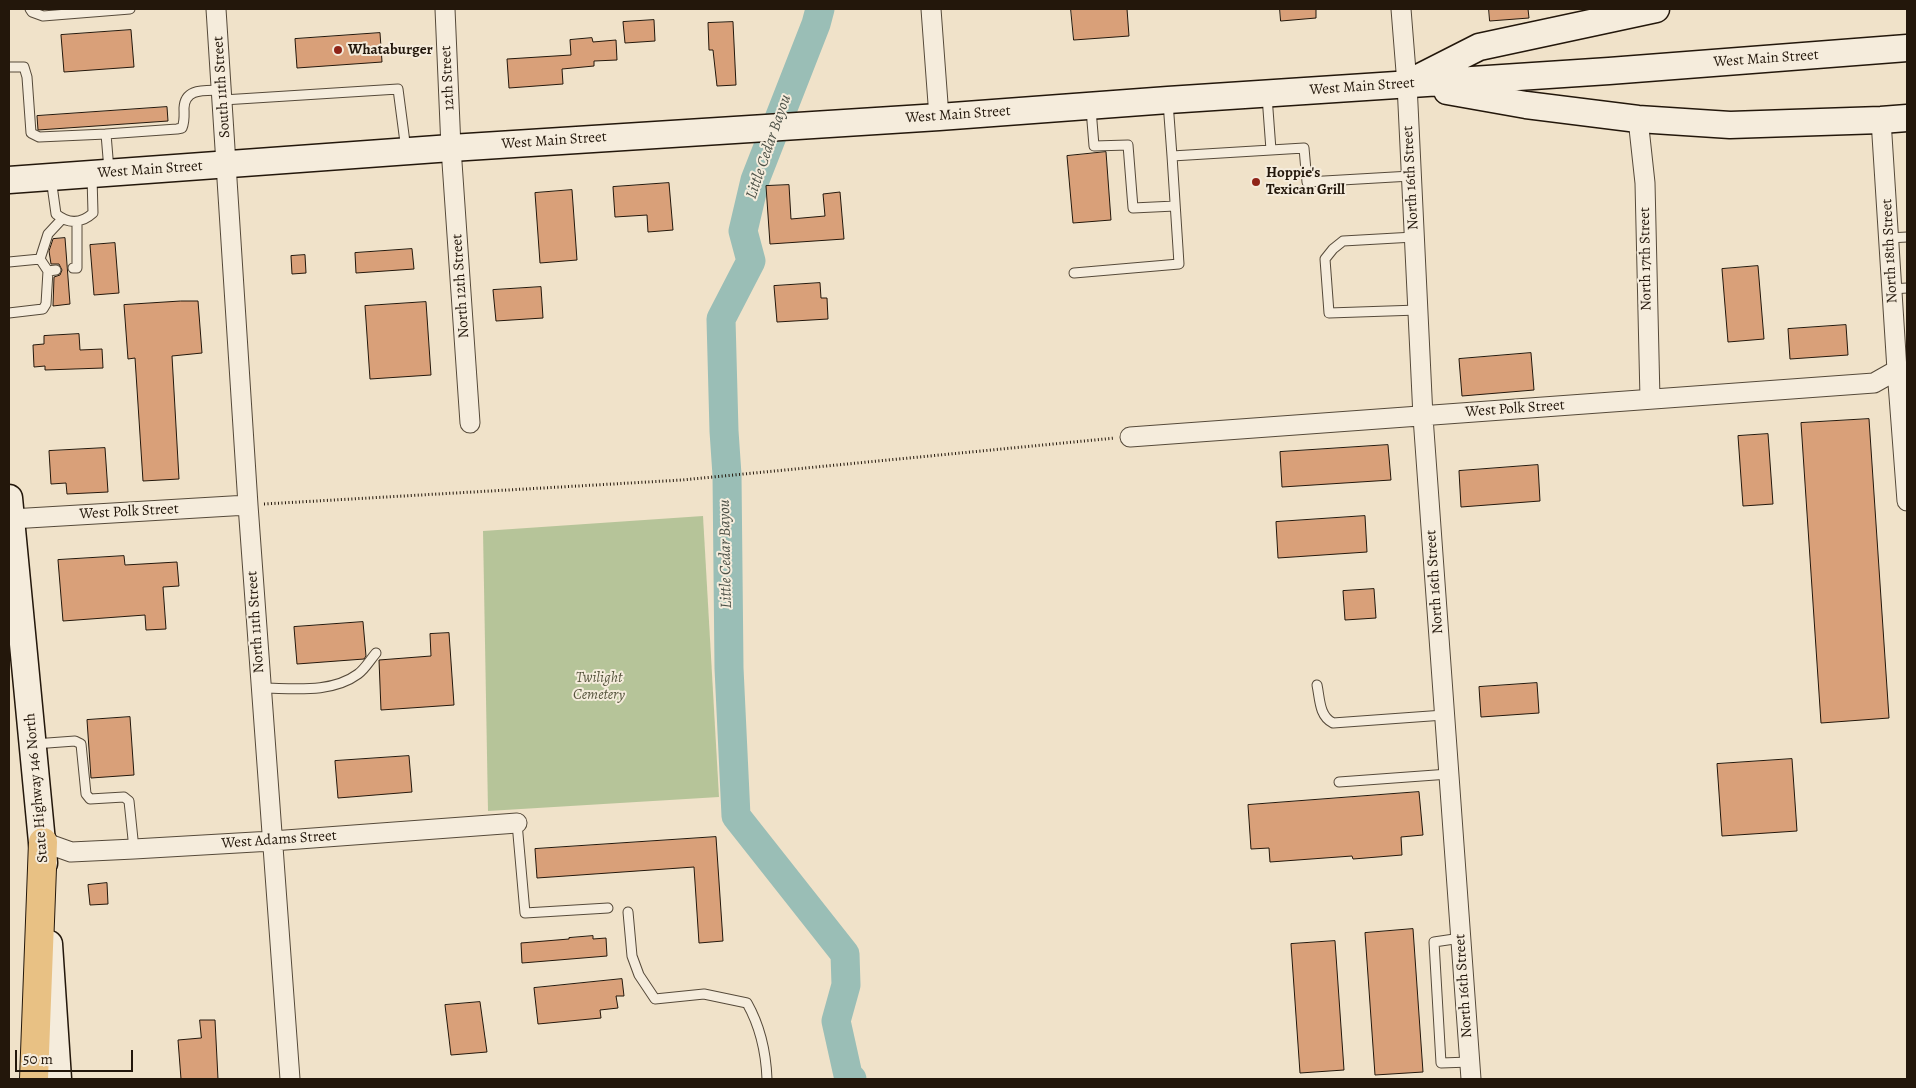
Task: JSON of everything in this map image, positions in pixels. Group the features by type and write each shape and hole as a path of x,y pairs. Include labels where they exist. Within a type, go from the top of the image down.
{"highway":[{"path":"34,1079 43,842"}],"main road":[{"path":"1407,84 1480,47 1641,10"},
{"name":"West Main Street","path":"9,180 451,148 1609,71 1907,48"},
{"path":"1407,84 1526,105 1638,119 1730,126 1907,118"},
{"name":"State Highway 146 North","path":"10,508 43,842 58,1079"}],"street":[{"name":"South 11th Street","path":"216,9 227,164"},
{"name":"12th Street","path":"445,9 451,148"},
{"path":"932,9 939,117"},
{"name":"North 16th Street","path":"1401,9 1407,84 1423,417 1471,1070"},
{"name":"North 17th Street","path":"1638,119 1645,183 1650,399"},
{"name":"North 18th Street","path":"1881,120 1898,238 1900,289 1897,370 1907,501"},
{"name":"North 12th Street","path":"451,148 470,424"},
{"name":"North 11th Street","path":"227,164 248,505 290,1079"},
{"name":"West Polk Street","path":"1130,437 1874,383 1897,370"},
{"name":"West Polk Street","path":"10,508 248,505"},
{"name":"West Adams Street","path":"43,842 71,852 272,841 518,822"}],"lane":[{"path":"30,9 32,12 43,16 71,11 130,9"},
{"path":"9,67 24,67 31,132 39,136 106,134 182,128 185,98 194,92 222,95 398,89 407,151"},
{"path":"1266,94 1271,150"},
{"path":"1074,272 1178,264 1168,100"},
{"path":"1090,106 1094,146 1128,145 1133,208 1175,206"},
{"path":"51,177 56,214 62,219 77,222 88,218 93,213 101,174 106,134"},
{"path":"1172,156 1304,148 1307,182 1411,176"},
{"path":"40,259 48,234 62,219"},
{"path":"73,268 77,268 77,222"},
{"path":"1414,237 1343,241 1325,259 1329,313 1418,310"},
{"path":"9,262 40,259"},
{"path":"9,313 43,309 46,304 52,271 40,259"},
{"path":"261,688 320,688 349,680 359,673 376,654"},
{"path":"1317,685 1323,713 1326,719 1333,723 1444,715"},
{"path":"33,744 75,740 81,744 86,794 90,799 124,797 129,801 134,849"},
{"path":"1339,782 1449,774"},
{"path":"518,822 525,913 608,908"},
{"path":"628,912 632,956 639,975 655,999 704,994 747,1003 756,1019 767,1079"},
{"path":"1461,938 1434,942 1441,1063 1471,1070"}],"path":[{"path":"248,505 682,480 1130,437"}],"green space":[{"name":"Twilight Cemetery","path":"703,516 719,797 488,811 483,531"}],"building":[{"path":"1071,9 1127,9 1129,36 1074,40"},
{"path":"1280,9 1316,9 1316,18 1281,21"},
{"path":"1489,9 1528,9 1529,18 1490,21"},
{"path":"654,20 655,41 625,43 623,22"},
{"path":"733,22 736,85 717,86 713,50 709,50 708,23"},
{"path":"131,30 134,67 64,72 61,35"},
{"name":"Whataburger","path":"380,33 382,62 297,68 295,39"},
{"path":"592,38 593,42 616,40 617,60 594,61 594,66 562,69 563,84 509,88 507,59 571,55 570,40"},
{"path":"167,107 168,121 38,130 37,116"},
{"path":"1106,152 1111,220 1073,223 1067,156"},
{"path":"669,183 673,230 648,232 647,215 615,217 613,187"},
{"path":"789,185 791,219 825,216 823,194 840,192 844,239 770,244 766,186"},
{"path":"572,190 577,260 540,263 535,193"},
{"path":"65,238 70,304 53,306 54,277 60,275 62,270 59,264 51,264 49,251 53,239"},
{"path":"115,243 119,293 94,295 90,245"},
{"path":"412,249 414,269 356,273 355,253"},
{"path":"305,255 306,273 292,274 291,256"},
{"path":"1758,266 1764,339 1728,342 1722,269"},
{"path":"820,283 821,298 827,298 828,319 777,322 774,286"},
{"path":"541,287 543,318 496,321 493,290"},
{"path":"198,301 202,353 172,356 179,479 143,481 135,358 128,359 124,305"},
{"path":"426,302 431,375 370,379 365,306"},
{"path":"1846,325 1848,355 1790,359 1788,329"},
{"path":"79,334 80,350 102,349 103,368 45,370 45,366 34,367 33,345 44,344 44,336"},
{"path":"1531,353 1534,390 1462,396 1459,359"},
{"path":"1869,419 1889,718 1821,723 1801,423"},
{"path":"1768,434 1773,504 1743,506 1738,436"},
{"path":"1388,445 1391,480 1282,487 1280,452"},
{"path":"105,448 108,492 67,494 66,483 51,484 49,451"},
{"path":"1538,465 1540,501 1461,507 1459,471"},
{"path":"1365,516 1367,552 1278,558 1276,522"},
{"path":"124,556 125,565 177,562 179,586 163,587 166,629 146,630 145,615 63,621 58,560"},
{"path":"1374,589 1376,618 1345,620 1343,591"},
{"path":"363,622 366,656 364,659 297,664 294,627"},
{"path":"449,633 454,705 381,710 379,660 431,656 430,634"},
{"path":"1537,683 1539,713 1481,717 1479,687"},
{"path":"130,717 134,775 91,778 87,720"},
{"path":"409,756 412,792 338,798 335,761"},
{"path":"1792,759 1797,831 1722,836 1717,764"},
{"path":"1419,792 1423,835 1401,837 1402,855 1353,859 1352,856 1270,862 1269,848 1251,849 1248,805"},
{"path":"716,837 723,941 699,943 694,867 537,878 535,849"},
{"path":"107,883 108,904 90,905 88,885"},
{"path":"1413,929 1423,1072 1375,1075 1365,933"},
{"path":"593,936 593,939 606,938 607,956 522,963 521,943"},
{"path":"1335,941 1344,1070 1300,1073 1291,944"},
{"path":"622,979 624,996 616,996 618,1008 600,1010 601,1018 538,1024 534,988"},
{"path":"480,1002 487,1052 451,1055 445,1005"},
{"path":"200,1020 215,1020 218,1079 181,1079 178,1040 201,1038"}],"waterway":[{"name":"Little Cedar Bayou","path":"820,9 816,24 755,180 743,231 751,261 721,319 727,475 729,668 736,816 845,954 846,985 836,1021 848,1075 852,1079"}],"place":[{"name":"Whataburger","path":"338,50"},
{"name":"Hoppie's Texican Grill","path":"1256,182"}]}
